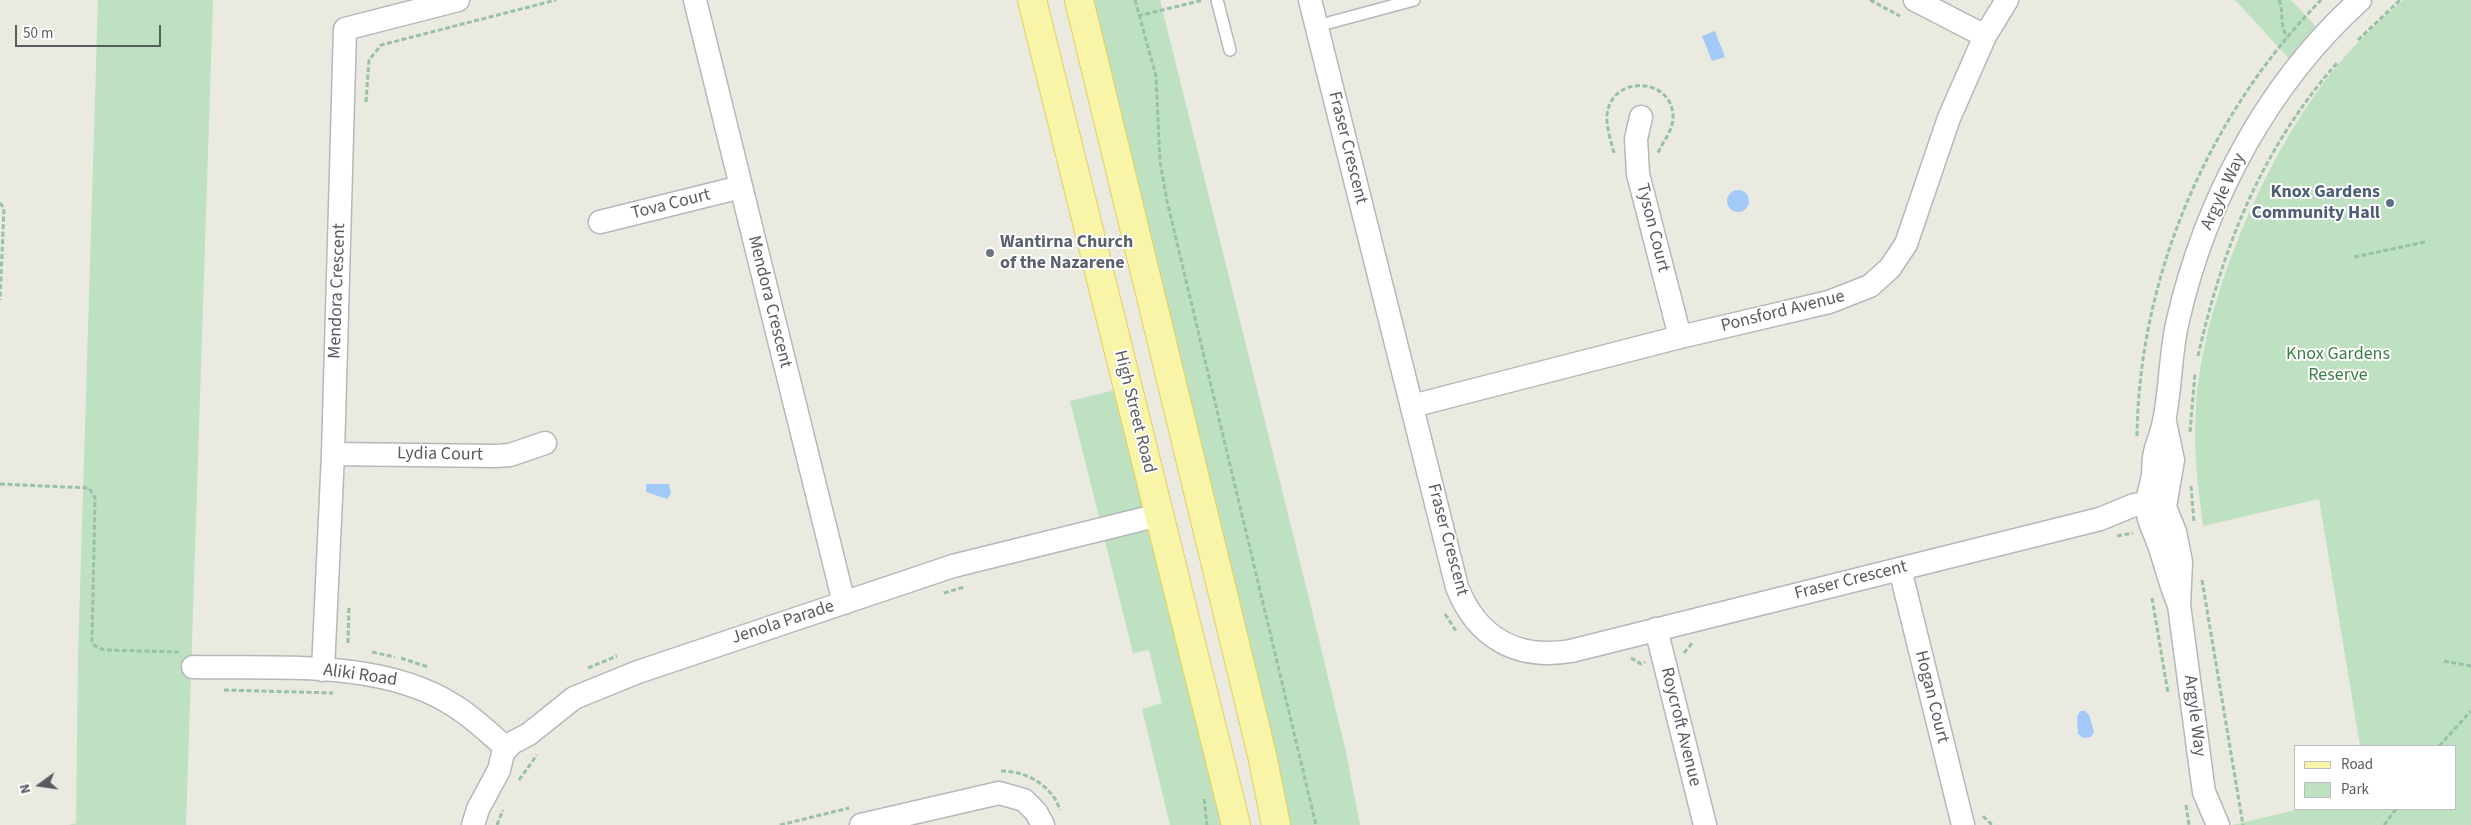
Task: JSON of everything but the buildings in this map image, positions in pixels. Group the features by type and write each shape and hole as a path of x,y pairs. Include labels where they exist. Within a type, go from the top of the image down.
{"main road":[{"name":"High Street Road","path":"1032,0 1236,825"},
{"path":"1079,0 1092,63 1214,552 1262,755 1276,825"},
{"path":"1056,97 1070,71 1092,63"}],"street":[{"name":"Mendora Crescent","path":"323,670 333,454 345,29 458,0"},
{"name":"Mendora Crescent","path":"695,0 844,604"},
{"name":"Fraser Crescent","path":"1310,0 1457,587 1464,605 1476,622 1503,643 1538,654 1571,651 2100,519 2157,508"},
{"path":"1915,0 1985,36"},
{"name":"Ponsford Avenue","path":"1412,406 1680,337 1829,302 1858,292 1881,278 1899,256 1912,231 1950,118 1985,36 2007,0"},
{"name":"Argyle Way","path":"2218,825 2204,792 2179,605 2168,580 2159,546 2153,478 2154,456 2164,420 2178,321 2194,260 2217,201 2248,142 2286,83 2324,35 2360,0"},
{"name":"Tyson Court","path":"1641,117 1635,154 1638,174 1680,337"},
{"name":"Tova Court","path":"600,222 741,187"},
{"name":"Lydia Court","path":"333,454 496,456 510,455 545,443"},
{"name":"Jenola Parade","path":"506,748 529,734 558,709 592,689 638,672 978,559 1159,515"},
{"name":"Hogan Court","path":"1900,569 1963,825"},
{"name":"Roycroft Avenue","path":"1656,629 1705,825"},
{"name":"Aliki Road","path":"187,660 384,676 419,687 453,704 506,748"},
{"path":"473,825 478,809 499,770 506,748"},
{"path":"861,825 999,793 1024,800 1036,812 1044,825"}],"lane":[{"path":"1217,0 1230,50"},
{"path":"1316,26 1414,0"}],"path":[{"path":"366,107 369,60 381,44 556,0"},
{"path":"1134,0 1158,88 1160,162 1167,201 1316,825"},
{"path":"1138,16 1205,0"},
{"path":"2279,0 2283,14 2283,28 2288,37"},
{"path":"2358,40 2400,0"},
{"path":"2198,356 2218,277 2248,200 2288,126 2337,63"},
{"path":"0,204 4,208 0,300"},
{"path":"2354,257 2425,242"},
{"path":"2190,442 2195,373"},
{"path":"2190,476 2195,527"},
{"path":"0,484 86,487 94,494 91,636 95,646 104,650 187,660"},
{"path":"2202,576 2243,825"},
{"path":"942,594 968,585"},
{"path":"2151,592 2168,697"},
{"path":"2444,661 2471,666"},
{"path":"217,690 338,693"},
{"path":"2440,745 2471,711"},
{"path":"515,787 528,765 543,749"},
{"path":"2184,795 2189,825"},
{"path":"497,825 506,803"},
{"path":"2384,825 2395,810"}],"green space":[{"path":"98,0 213,0 186,825 69,825 76,823 78,657"},
{"path":"1079,0 1160,0 1308,594 1346,752 1360,825 1276,825"},
{"path":"2235,0 2291,0 2324,35 2297,67"},
{"name":"Knox Gardens Reserve","path":"2403,0 2471,0 2471,825 2232,825 2296,810 2456,810 2456,745 2360,745 2319,499 2203,526 2196,468 2195,424 2201,367 2210,322 2242,229 2263,183 2286,140 2311,101 2336,67"},
{"path":"1128,387 1236,825 1170,825 1142,709 1162,703 1149,650 1133,653 1070,401"}],"water":[{"path":"1715,31 1725,57 1712,61 1702,36"},
{"path":"1738,190 1746,193 1749,201 1746,209 1738,212 1730,209 1727,201 1730,193"},
{"path":"646,484 669,484 671,494 667,499 646,492"},
{"path":"2080,711 2085,711 2089,715 2094,732 2091,737 2083,738 2078,734 2077,717"}],"place":[{"name":"Knox Gardens Community Hall","path":"2390,203"},
{"name":"Wantirna Church of the Nazarene","path":"990,253"}]}
